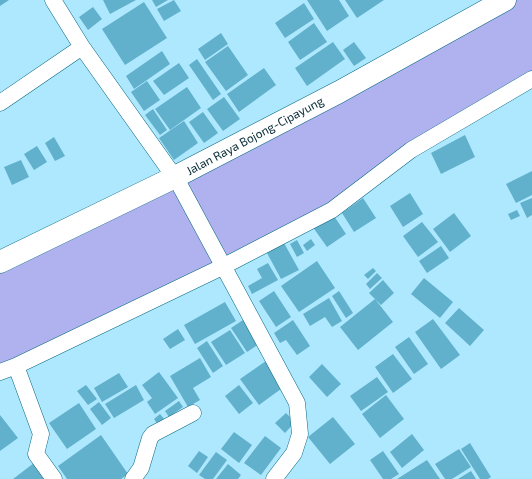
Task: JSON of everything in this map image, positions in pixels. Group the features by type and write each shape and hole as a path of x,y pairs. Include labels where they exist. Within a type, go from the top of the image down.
{"street":[{"path":"53,0 82,46 176,180 297,403 300,434 294,453 274,479"},
{"name":"Jalan Raya Bojong-Cipayung","path":"0,262 176,180 505,0"},
{"path":"0,104 82,46"},
{"path":"0,372 16,366 222,267 332,210 411,150 532,79"},
{"path":"16,366 41,434 36,454 54,479"},
{"path":"133,479 138,473 150,438 153,434 193,413"}],"water":[{"path":"505,0 532,0 532,79 332,210 0,372 0,262"}],"building":[{"path":"0,0 9,0 0,6"},
{"path":"103,0 136,0 110,14"},
{"path":"152,0 168,0 156,7"},
{"path":"174,0 181,11 164,21 157,9"},
{"path":"307,0 339,0 349,16 327,31"},
{"path":"345,0 384,0 357,18"},
{"path":"144,2 167,38 125,65 102,29"},
{"path":"304,3 314,19 285,38 275,23"},
{"path":"93,7 102,19 88,30 79,17"},
{"path":"314,23 327,42 300,60 288,42"},
{"path":"221,33 228,44 205,60 198,49"},
{"path":"333,42 345,59 307,86 295,68"},
{"path":"354,42 366,58 354,66 343,50"},
{"path":"228,46 248,75 226,91 205,62"},
{"path":"162,51 170,64 134,89 126,76"},
{"path":"197,59 221,94 213,100 189,65"},
{"path":"179,63 189,78 164,95 153,81"},
{"path":"264,68 276,85 239,112 227,94"},
{"path":"147,81 160,100 144,111 131,92"},
{"path":"187,87 201,108 170,130 155,109"},
{"path":"224,97 240,119 223,131 207,109"},
{"path":"153,109 167,130 160,135 145,115"},
{"path":"203,112 218,133 204,143 189,122"},
{"path":"184,121 198,143 174,160 159,138"},
{"path":"465,135 475,157 441,174 431,153"},
{"path":"54,137 65,156 55,161 45,143"},
{"path":"37,146 47,162 34,170 24,154"},
{"path":"21,160 29,177 12,185 4,167"},
{"path":"532,171 532,195 516,203 506,184"},
{"path":"410,193 423,214 403,227 390,206"},
{"path":"363,198 376,218 354,232 342,213"},
{"path":"532,198 532,215 527,218 520,203"},
{"path":"517,210 520,216 511,220 508,214"},
{"path":"332,213 346,234 327,247 312,226"},
{"path":"454,213 471,236 450,252 433,229"},
{"path":"422,222 438,242 418,257 403,236"},
{"path":"311,239 315,245 307,251 303,245"},
{"path":"297,240 304,253 297,257 290,244"},
{"path":"284,243 299,270 281,279 267,253"},
{"path":"441,246 449,258 427,273 419,261"},
{"path":"317,261 335,288 299,312 281,286"},
{"path":"268,263 278,280 252,294 248,286 262,278 257,269"},
{"path":"373,268 376,271 368,279 364,275"},
{"path":"377,273 382,278 370,289 366,284"},
{"path":"424,278 453,302 440,318 411,294"},
{"path":"383,280 394,293 381,305 369,293"},
{"path":"274,291 291,317 276,327 259,301"},
{"path":"339,291 353,313 346,318 332,296"},
{"path":"329,298 342,321 332,327 325,317 310,326 303,314"},
{"path":"375,299 393,322 358,350 340,327"},
{"path":"225,302 236,321 195,344 184,325"},
{"path":"459,308 484,330 470,346 445,323"},
{"path":"433,319 460,355 441,369 415,332"},
{"path":"243,320 259,344 247,352 231,328"},
{"path":"293,320 310,346 297,355 286,340 280,343 274,333"},
{"path":"178,329 185,340 170,349 163,339"},
{"path":"230,330 245,353 226,365 211,342"},
{"path":"409,337 428,364 414,374 395,347"},
{"path":"207,341 223,366 213,373 197,348"},
{"path":"393,354 412,379 393,393 375,367"},
{"path":"200,358 211,377 193,388 200,400 188,407 170,376"},
{"path":"266,361 285,386 259,405 240,379"},
{"path":"322,364 341,384 327,397 309,377"},
{"path":"159,372 178,398 155,414 147,402 152,398 142,385"},
{"path":"119,373 128,387 102,402 94,388"},
{"path":"377,377 388,392 361,411 350,396"},
{"path":"86,385 97,399 88,405 77,391"},
{"path":"136,385 144,400 114,418 105,404"},
{"path":"239,385 253,403 239,414 225,396"},
{"path":"386,395 404,419 380,438 362,414"},
{"path":"179,401 183,407 169,417 165,411"},
{"path":"99,402 111,418 102,425 90,409"},
{"path":"79,403 96,429 67,449 49,423"},
{"path":"286,413 295,422 285,433 275,423"},
{"path":"160,414 165,420 158,425 154,419"},
{"path":"0,415 18,438 0,451"},
{"path":"333,417 355,444 330,464 308,437"},
{"path":"234,432 252,445 239,463 221,449"},
{"path":"412,434 424,450 402,468 390,452"},
{"path":"101,435 128,474 121,479 67,479 58,466"},
{"path":"265,436 281,448 261,475 244,463"},
{"path":"470,443 491,477 488,479 480,479 461,449"},
{"path":"459,449 471,467 452,479 445,479 435,464"},
{"path":"199,451 208,457 197,473 188,466"},
{"path":"383,451 399,474 391,479 383,479 370,460"},
{"path":"216,452 227,460 213,479 205,479 199,475"},
{"path":"427,460 440,479 397,479"},
{"path":"34,463 46,479 13,479"},
{"path":"228,464 241,475 238,479 216,479"},
{"path":"471,471 476,479 458,479"}]}
